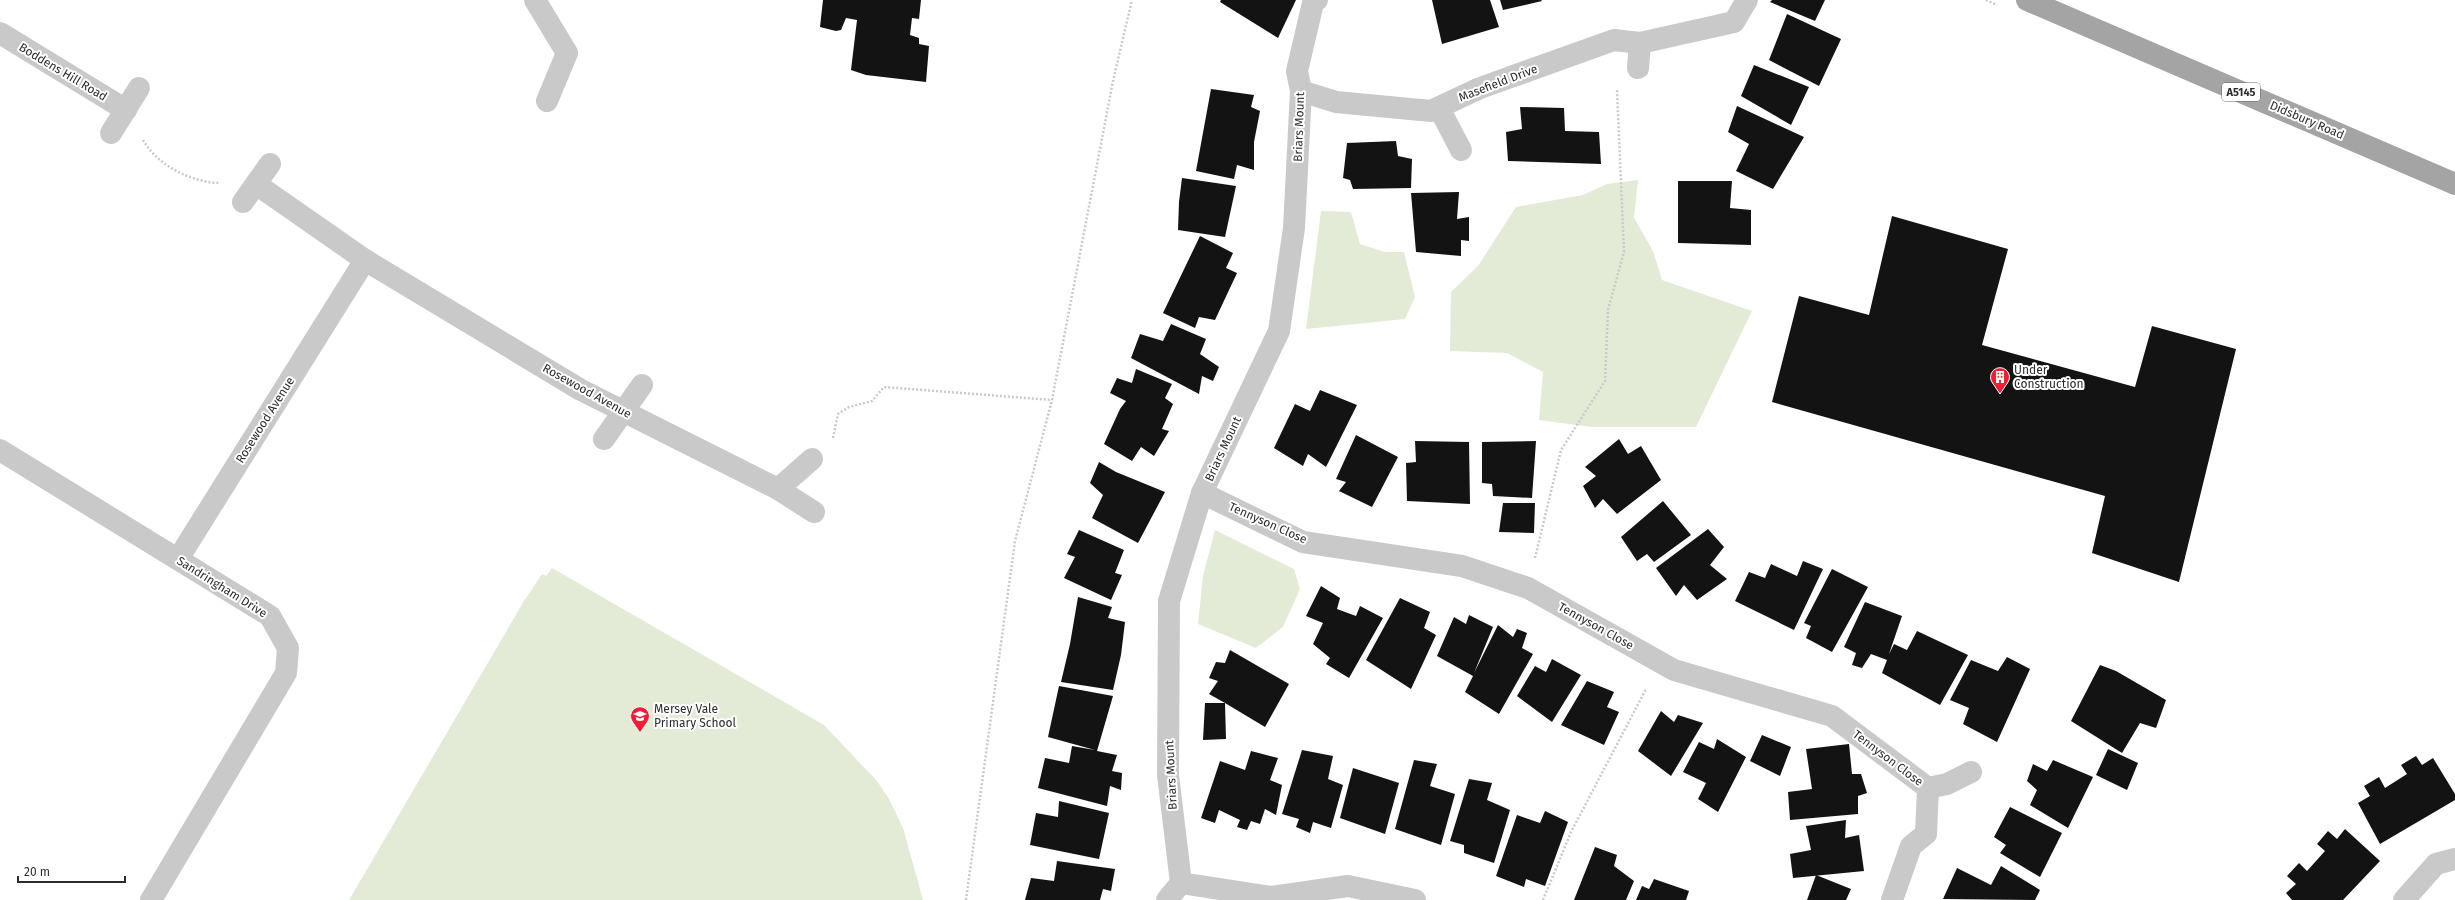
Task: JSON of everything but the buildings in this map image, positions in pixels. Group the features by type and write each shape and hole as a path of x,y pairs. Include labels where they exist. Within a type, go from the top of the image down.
{"main road":[{"name":"Didsbury Road","path":"2027,0 2455,184"}],"street":[{"path":"534,0 567,53 547,100"},
{"name":"Briars Mount","path":"1181,883 1168,775 1169,601 1202,493 1279,330 1294,228 1301,91 1297,71 1313,3 1317,0"},
{"name":"Masefield Drive","path":"1301,91 1336,102 1431,111 1480,88 1614,40 1640,43 1684,32 1693,33 1734,22 1748,0"},
{"name":"Boddens Hill Road","path":"0,33 126,110"},
{"path":"1638,68 1640,43"},
{"path":"111,133 139,88"},
{"path":"1439,108 1461,150"},
{"path":"243,202 270,164"},
{"name":"Rosewood Avenue","path":"256,184 366,260 581,390 778,489 814,512"},
{"name":"Rosewood Avenue","path":"178,559 366,260"},
{"path":"604,439 642,385"},
{"name":"Sandringham Drive","path":"0,450 270,616 288,648 286,673 150,900"},
{"path":"778,489 812,459"},
{"name":"Tennyson Close","path":"1202,493 1303,542 1462,566 1528,588 1674,670 1832,716 1928,788 1926,834 1911,846 1892,900"},
{"path":"1928,788 1947,784 1971,772"},
{"path":"2404,900 2436,864 2455,859"},
{"path":"1167,900 1181,883 1270,897 1348,886 1415,900"}],"path":[{"path":"966,900 1014,541 1052,400 1114,81 1132,0"},
{"path":"1528,588 1561,450 1605,381 1608,310 1624,252 1616,87"},
{"path":"126,110 148,150 174,170 210,182 256,184"},
{"path":"835,433 838,414 849,407 872,401 884,387 1052,400"},
{"path":"1543,900 1572,832 1660,662"}],"green space":[{"path":"1638,180 1634,218 1653,251 1662,280 1752,311 1696,427 1592,427 1539,420 1543,372 1507,353 1450,351 1451,292 1478,266 1516,207 1583,195 1607,184"},
{"path":"1321,211 1351,212 1360,244 1385,252 1404,252 1415,297 1405,319 1306,329"},
{"path":"1215,530 1294,569 1300,589 1283,627 1256,648 1198,624 1203,576"},
{"name":"Mersey Vale Primary School","path":"552,568 824,725 877,781 889,799 903,828 923,900 349,900 524,601 542,574 546,576"}],"place":[{"name":"Under Construction","path":"2000,394"},
{"name":"Mersey Vale Primary School","path":"640,733"}]}
